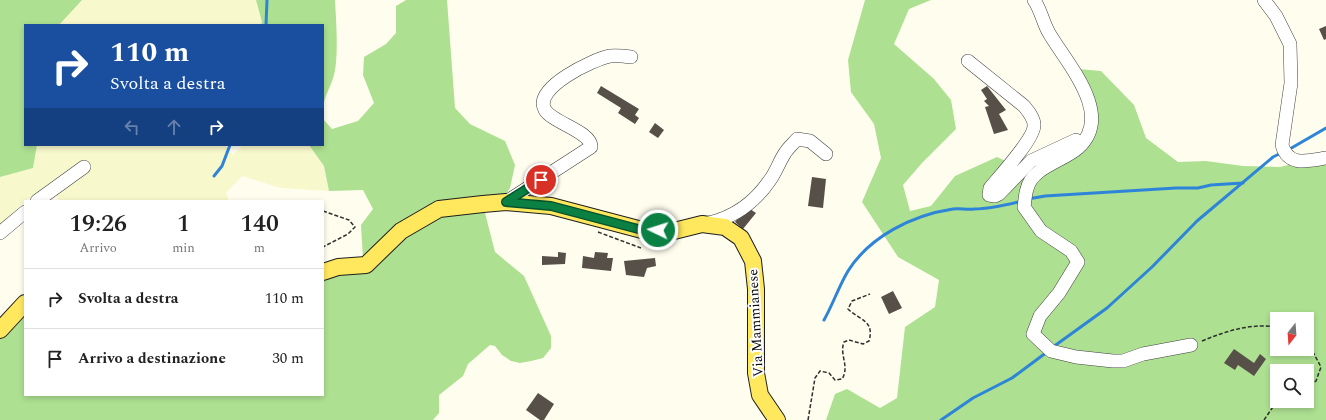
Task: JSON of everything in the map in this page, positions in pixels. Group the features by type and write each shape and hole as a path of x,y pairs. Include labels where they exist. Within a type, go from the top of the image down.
{"main road":[{"name":"Via Mammianese","path":"324,272 338,267 366,265 401,231 439,209 506,202 551,206 642,230 674,231 702,224 726,227 741,238 753,262 756,289 756,373 760,394 777,420"},
{"path":"0,330 24,304"}],"street":[{"path":"1034,0 1048,31 1087,94 1091,106 1092,124 1088,135 1078,148 1036,174 1027,188 1024,207 1041,231 1071,251 1078,262 1059,293 1040,316 1033,334 1051,351 1076,357 1113,361 1123,361 1143,354 1190,345"},
{"path":"1264,0 1276,16 1290,44 1291,83 1282,145 1284,153 1290,159 1303,162 1326,158"},
{"path":"506,202 591,147 589,139 550,115 545,109 544,103 546,96 566,75 593,62 611,56 632,57"},
{"path":"968,61 1024,106 1030,113 1034,124 1031,136 990,188 988,192 992,197 999,194 1031,161 1073,142 1082,136 1092,124"},
{"path":"702,224 723,220 734,214 758,196 771,180 785,153 797,139 810,141 826,154"},
{"path":"38,200 84,167"},
{"path":"0,233 24,213"}],"path":[{"path":"324,211 349,220 354,227 348,234 324,246"},
{"path":"808,420 815,378 820,371 829,373 835,380 842,379 845,374 846,366 842,347 844,342 849,340 863,344 869,340 872,332 869,325 848,309 852,301 870,294"},
{"path":"1190,345 1236,329 1260,324 1270,326"},
{"path":"1314,354 1321,367 1316,381 1314,382"},
{"path":"1264,420 1272,408"}],"green space":[{"path":"0,0 82,0 60,24 24,24 24,146 37,146 33,168 0,177"},
{"path":"82,0 256,0 262,22 261,24 60,24"},
{"path":"256,0 335,0 337,38 336,67 324,104 324,24 261,24"},
{"path":"406,0 447,0 455,108 470,124 505,141 515,165 510,188 504,198 433,207 363,259 361,225 373,209 363,190 329,191 324,166 310,146 324,146 324,120 332,129 358,121 374,103 363,75 364,57 386,44 396,33 396,6"},
{"path":"865,0 931,0 909,9 894,44 934,79 951,100 956,129 922,163 903,185 910,211 931,206 955,176 997,157 1016,166 1038,163 1090,142 1098,114 1078,69 1101,71 1134,105 1146,138 1178,162 1206,161 1243,166 1280,167 1326,156 1326,420 826,420 835,394 847,389 880,408 897,398 905,327 935,307 939,280 898,257 862,202 881,158 874,124 851,92 848,60"},
{"path":"37,146 226,146 233,155 242,146 310,146 324,166 329,191 281,188 242,176 226,193 229,200 59,200 51,183 26,200 24,200 24,202 0,226 0,177 33,168"},
{"path":"484,209 495,252 524,276 551,336 551,348 543,358 520,363 511,361 502,355 495,346 490,345 468,364 463,376 439,395 439,413 433,420 0,420 0,337 24,311 24,396 324,396 324,277 356,274 412,230 443,215"}],"building":[{"path":"1326,26 1326,39 1324,40 1319,29"},
{"path":"601,86 639,109 635,115 639,118 635,124 618,113 621,108 597,93"},
{"path":"987,86 1006,110 999,114 1008,130 994,134 985,107 989,106 984,101 987,99 981,90"},
{"path":"655,123 664,130 658,138 649,132"},
{"path":"812,177 826,179 823,208 808,206"},
{"path":"747,207 756,213 743,229 735,222"},
{"path":"558,252 566,253 565,264 542,265 542,256 558,257"},
{"path":"595,252 608,253 607,258 613,258 611,271 582,268 583,256 594,258"},
{"path":"655,258 656,266 647,268 644,277 626,275 624,261"},
{"path":"893,291 902,308 889,314 881,297"},
{"path":"1234,349 1254,363 1260,354 1266,359 1254,376 1238,365 1235,370 1224,363"},
{"path":"538,393 554,404 544,420 540,420 526,410"}],"waterway":[{"path":"266,24 267,0"},
{"path":"1288,150 1326,128"},
{"path":"214,176 222,166 230,146"},
{"path":"1053,347 1107,308 1152,267 1197,221 1273,157 1281,153"},
{"path":"1028,199 1045,196 1198,188 1211,185 1243,183"},
{"path":"824,320 848,271 857,259 868,247 894,229 923,216 938,212 956,209 986,208 1022,201"},
{"path":"941,420 973,398 1012,378 1047,352"}],"route":[{"path":"541,180 506,202 551,206 599,217 642,230 658,230"}]}
